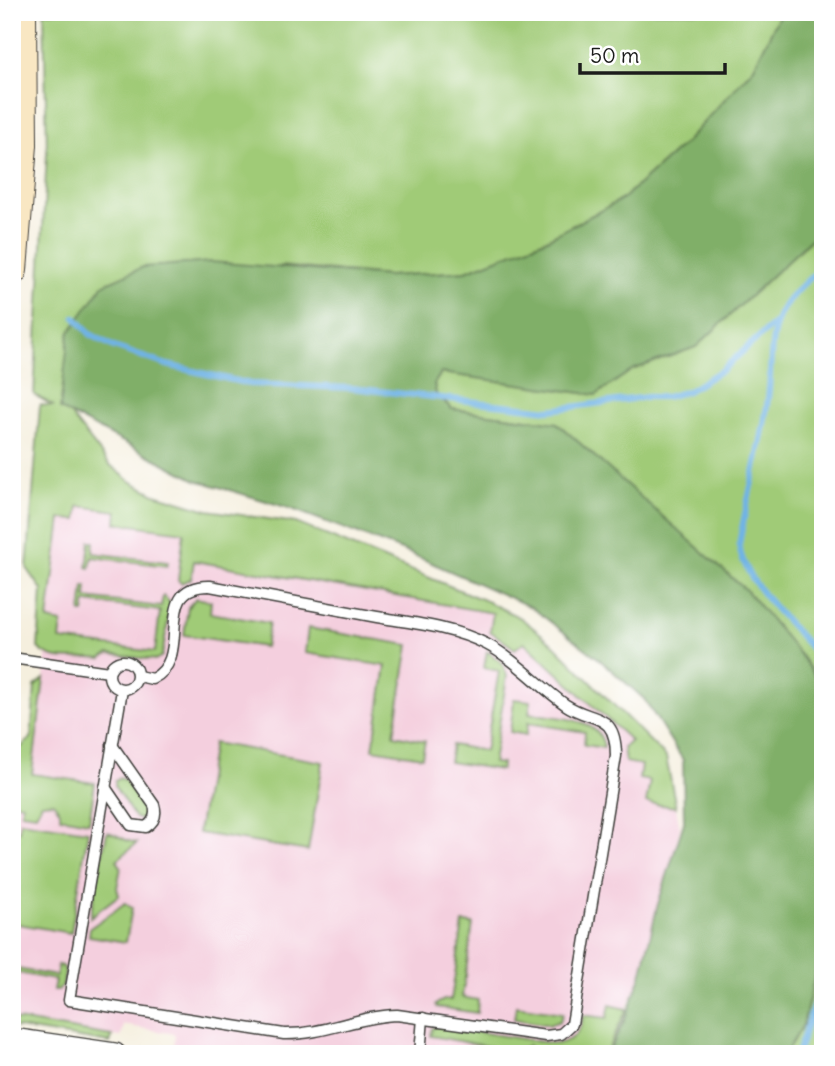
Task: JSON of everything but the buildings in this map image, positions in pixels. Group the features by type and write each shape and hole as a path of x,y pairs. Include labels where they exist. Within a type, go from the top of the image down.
{"main road":[{"path":"12,270 21,12"}],"street":[{"path":"12,1039 115,1054"}],"lane":[{"path":"122,690 69,1000 284,1034 315,1032 372,1016 397,1015 546,1036 561,1034 572,1024 616,756 616,744 606,723 596,716 569,707 499,652 470,638 424,625 210,586 187,589 180,598 167,668 152,679 138,677"},
{"path":"12,658 109,672"},
{"path":"125,661 133,664 138,677 131,688 122,690 111,682 109,672 116,663 125,661"},
{"path":"105,787 131,825 146,827 154,820 154,805 112,745"},
{"path":"420,1054 423,1018"}],"shaded area":[{"path":"40,405 65,408 109,464 130,481 155,494 208,510 296,523 521,618 551,642 666,757 680,828 638,983 606,1054 184,1054 185,1046 174,1045 175,1034 124,1025 121,1037 112,1036 110,1043 12,1027 12,755 31,738 35,686 44,679 46,656 38,648 42,590 27,568"}],"green space":[{"path":"44,12 781,12 754,67 685,143 621,200 545,240 466,271 389,276 281,266 65,408 109,464 130,481 155,494 208,510 296,523 521,618 551,642 666,757 676,807 646,803 650,781 639,779 641,765 625,762 623,748 631,741 524,642 515,649 490,631 493,613 194,561 191,579 181,583 178,580 184,532 116,523 117,511 79,506 77,520 61,519 48,620 62,623 60,640 155,652 160,611 86,602 84,613 81,613 84,586 87,586 86,598 161,607 163,596 171,604 162,656 155,660 109,654 101,659 60,658 38,648 42,590 27,568 40,405 54,406 34,395 47,152"},
{"path":"781,12 823,12 823,228 696,347 632,370 596,395 441,373 434,384 436,394 452,409 557,423 748,592 823,687 823,941 803,1025 785,1054 608,1054 641,976 657,907 684,822 683,760 644,699 599,659 531,607 407,552 289,508 196,480 60,409 69,333 104,284 143,267 211,262 389,276 466,271 545,240 621,200 685,143 754,67"},
{"path":"823,228 823,687 801,656 673,527 557,423 452,409 436,394 434,384 441,373 596,395 632,370 696,347"},
{"path":"90,541 94,542 93,553 168,562 167,566 92,557 90,568 87,567"},
{"path":"196,598 211,601 210,613 269,623 265,647 184,635 188,607"},
{"path":"308,628 409,645 394,735 425,741 422,757 373,749 386,666 305,653"},
{"path":"487,651 502,663 507,676 493,763 502,764 501,770 449,762 452,745 485,751 499,671 484,668"},
{"path":"44,679 32,774 95,783 89,822 60,817 60,811 53,802 42,803 36,814 21,812 22,804 12,802 12,755 31,738 35,686"},
{"path":"514,699 531,701 529,713 586,724 601,738 604,748 584,745 585,732 528,723 526,735 510,732"},
{"path":"213,743 323,762 308,851 198,833"},
{"path":"120,778 125,780 145,811 143,820 135,818 115,787 115,781"},
{"path":"20,821 88,831 71,933 12,923 12,830 19,831"},
{"path":"107,832 137,843 117,860 121,867 117,888 119,895 90,917"},
{"path":"125,903 132,908 126,942 89,936 90,928"},
{"path":"463,923 473,924 462,997 478,1000 477,1013 437,1007 436,1004 451,1000"},
{"path":"823,941 823,1054 785,1054 803,1025"},
{"path":"58,965 65,971 63,986 58,990 53,990 55,980 12,972 12,968 56,976"},
{"path":"610,1005 627,1009 606,1054 536,1054 528,1045 517,1054 498,1054 491,1047 431,1036 432,1028 440,1026 556,1044 576,1035 583,1015 607,1018"},
{"path":"516,1006 563,1013 560,1021 549,1025 514,1019"},
{"path":"12,1019 112,1036 110,1043 12,1027"}],"waterway":[{"path":"823,266 788,300 776,324 765,417 739,545 743,560 761,591 823,662"},
{"path":"75,317 90,334 114,347 167,365 250,384 352,388 549,410 666,397 688,391 722,370 778,320"},
{"path":"797,1054 823,979"}]}
